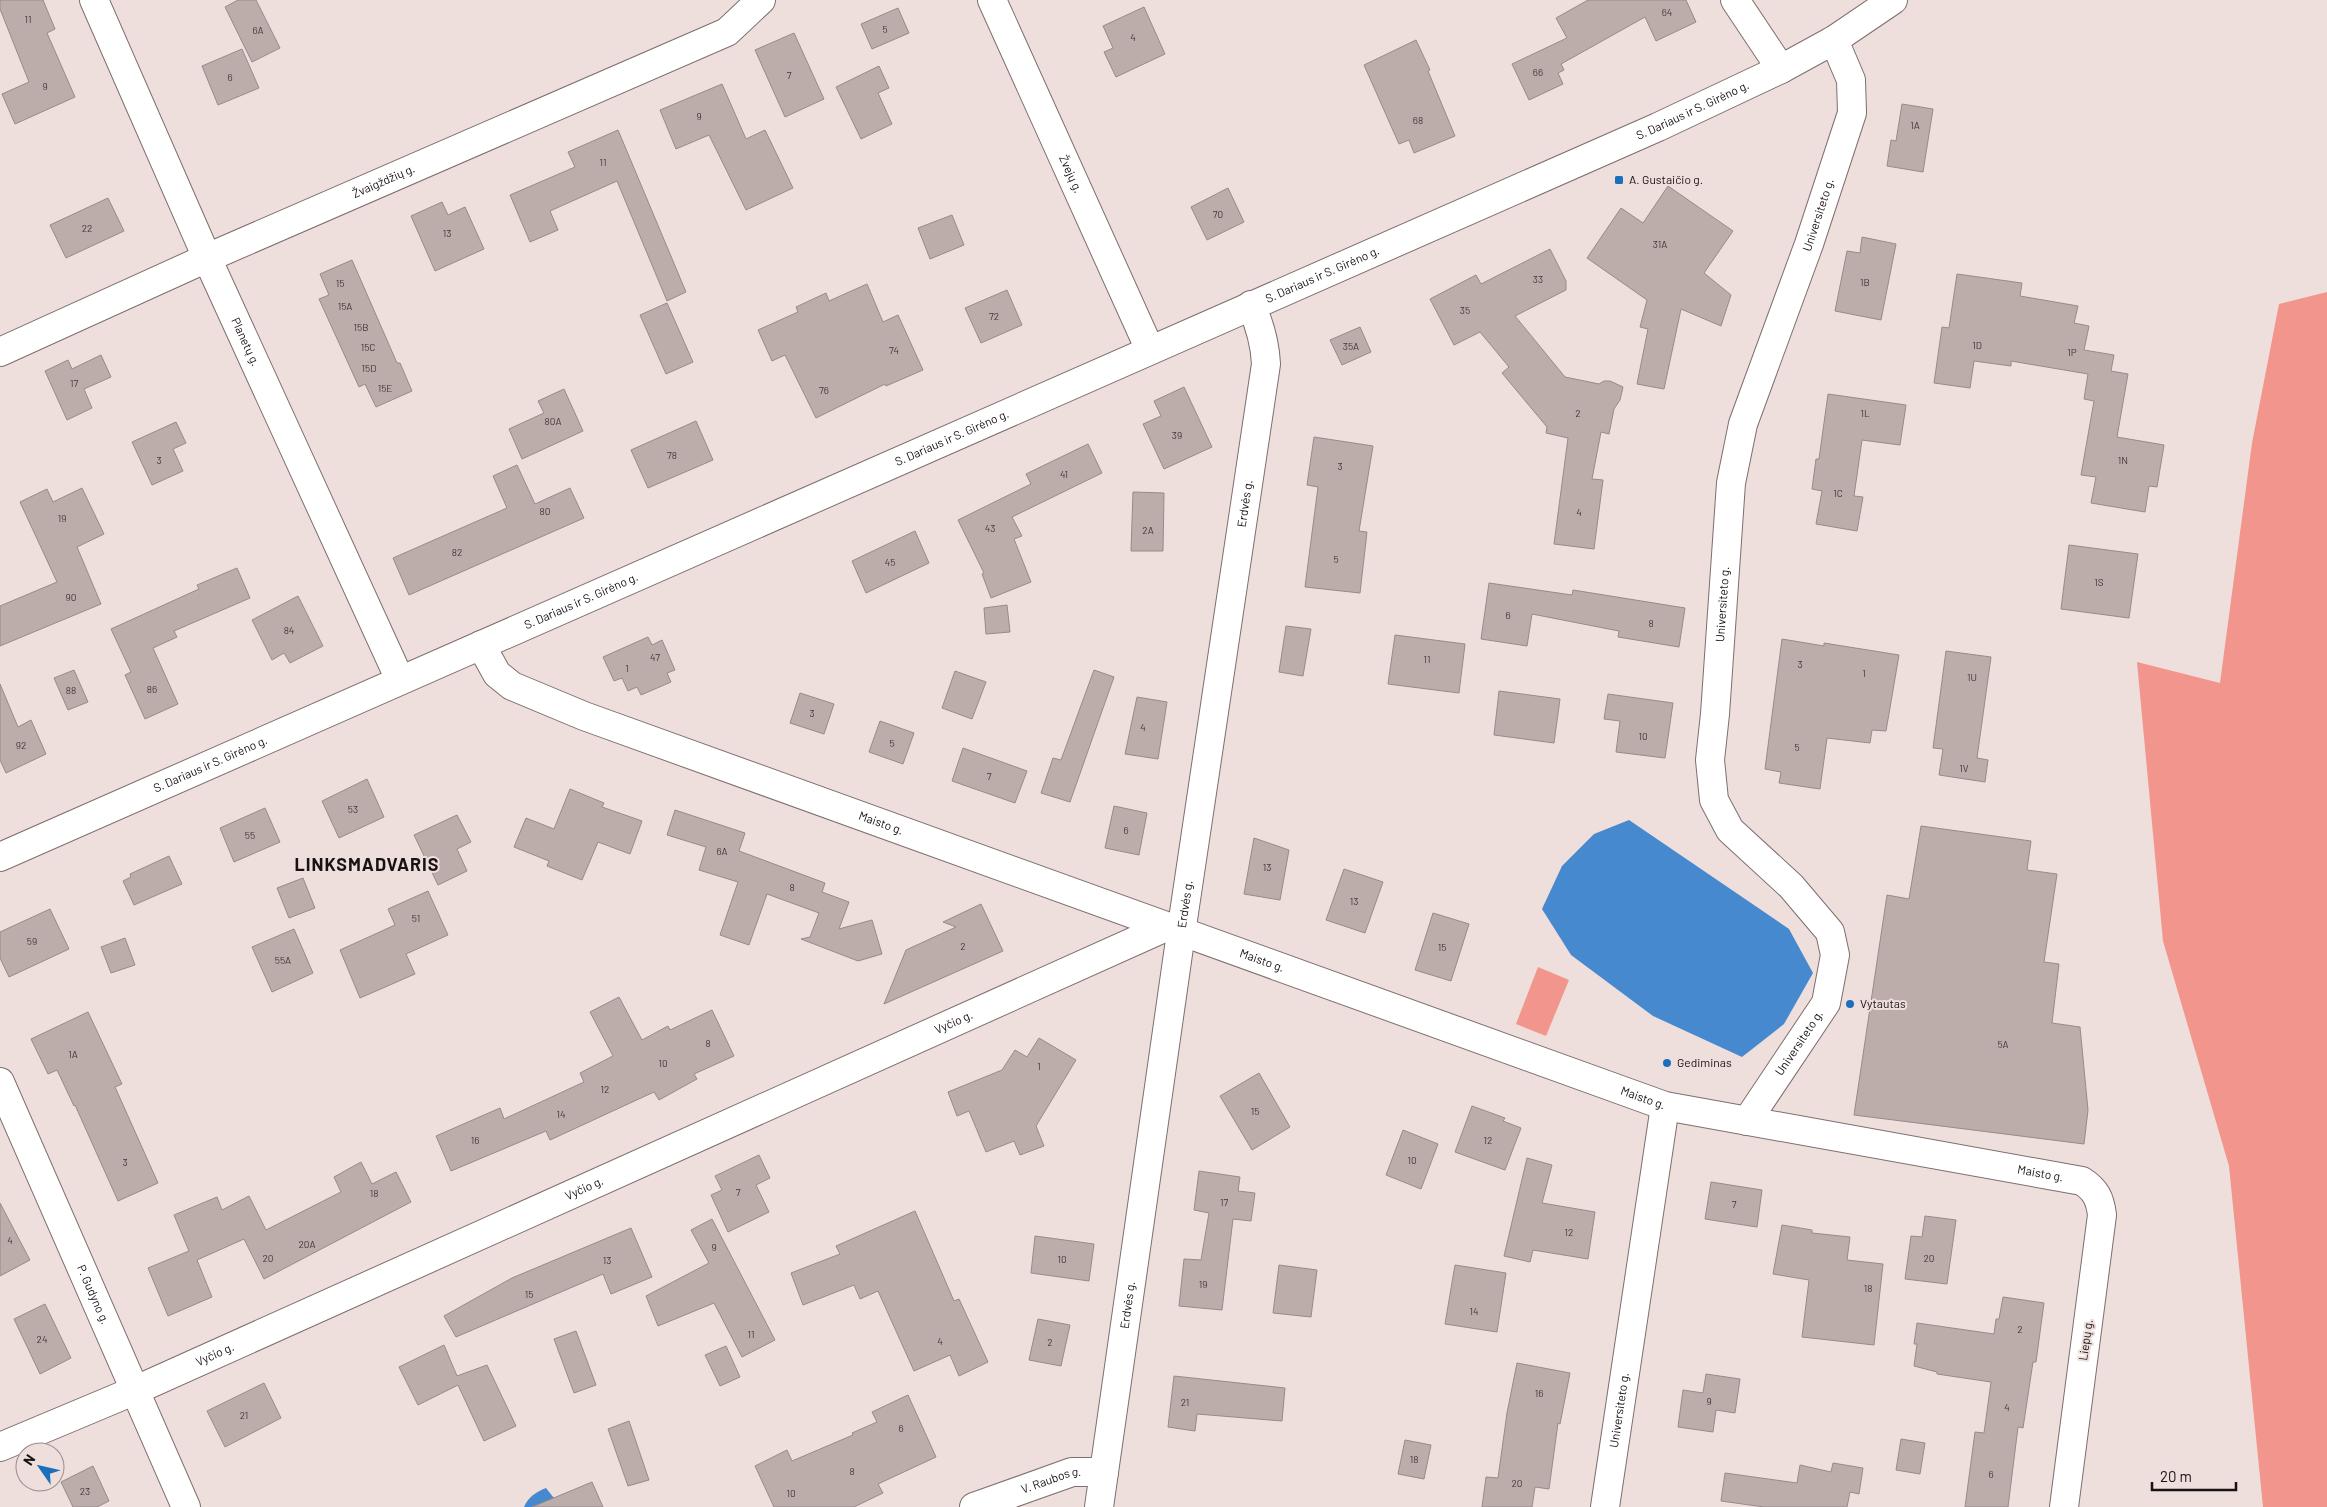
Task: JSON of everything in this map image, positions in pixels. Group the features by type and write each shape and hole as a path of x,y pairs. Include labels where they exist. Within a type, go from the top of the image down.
{"street":[{"name":"Planetų g.","path":"94,0 208,258 400,680"},
{"name":"Žvaigždžių g.","path":"0,352 208,258 727,32 761,0"},
{"name":"Žvejų g.","path":"992,0 1150,350"},
{"path":"1735,0 1781,69"},
{"name":"S. Dariaus ir S. Girėno g.","path":"0,857 1658,127 1781,69 1834,40 1893,0"},
{"name":"Universiteto g.","path":"1748,1120 1826,1003 1835,955 1830,932 1791,886 1730,830 1714,800 1710,760 1731,484 1743,424 1809,244 1852,113 1851,80 1834,40"},
{"name":"Erdvės g.","path":"1099,1507 1174,930 1266,364 1263,336 1251,305"},
{"name":"Maisto g.","path":"481,645 497,674 512,686 584,716 1665,1106 2082,1181"},
{"name":"Vyčio g.","path":"0,1447 136,1390 1174,930"},
{"name":"P. Gudyno g.","path":"0,1082 186,1507"},
{"name":"Universiteto g.","path":"1605,1507 1665,1106"},
{"name":"Liepų g.","path":"2064,1507 2102,1215 2100,1198 2092,1187 2082,1181"},
{"name":"V. Raubos g.","path":"974,1507 1072,1472 1104,1472"}],"shaded area":[{"path":"2327,292 2327,1507 2263,1507 2229,1166 2163,941 2137,662 2220,683 2252,443 2279,304"},
{"path":"1538,967 1569,980 1546,1036 1516,1024"}],"water":[{"path":"1629,820 1789,929 1813,973 1784,1024 1742,1057 1653,1016 1571,955 1542,909 1562,866 1594,834"},
{"path":"546,1488 561,1507 524,1507 533,1495"}],"building":[{"path":"0,0 43,0 55,29 47,33 75,97 15,124 2,94 29,82 0,9"},
{"path":"238,0 256,0 280,48 252,62 225,7"},
{"path":"1588,0 1686,0 1696,22 1656,41 1645,17 1561,64 1564,70 1558,73 1563,84 1529,100 1512,64 1567,38 1556,18"},
{"path":"1144,7 1165,54 1116,77 1104,52 1113,48 1103,26"},
{"path":"898,8 909,33 872,49 861,24"},
{"path":"794,33 824,99 785,117 755,50"},
{"path":"1416,40 1430,70 1428,71 1455,136 1414,153 1409,140 1399,144 1364,65"},
{"path":"242,49 259,88 218,105 202,66"},
{"path":"879,66 889,88 878,93 892,124 861,139 836,87"},
{"path":"722,84 746,139 765,130 793,188 746,210 709,135 676,149 660,110"},
{"path":"1902,104 1933,109 1923,172 1887,166 1891,140 1896,141"},
{"path":"618,130 686,292 667,301 617,181 550,211 558,230 530,242 510,195 575,167 568,152"},
{"path":"1668,186 1733,231 1704,273 1731,295 1721,326 1681,309 1664,389 1637,384 1648,329 1640,327 1647,300 1587,258 1621,208 1643,223"},
{"path":"1228,188 1244,222 1207,240 1191,207"},
{"path":"108,198 124,231 66,258 50,225"},
{"path":"442,202 448,215 465,207 484,249 435,271 411,216"},
{"path":"952,215 964,245 930,259 918,228"},
{"path":"1862,237 1896,244 1881,320 1835,311 1847,251 1860,253"},
{"path":"1550,249 1566,281 1566,290 1515,316 1565,377 1599,384 1604,381 1610,381 1623,387 1620,400 1614,409 1609,434 1601,432 1592,479 1603,480 1594,549 1554,544 1568,438 1546,433 1547,427 1502,373 1509,367 1480,332 1454,345 1430,299 1476,275 1481,284"},
{"path":"352,260 397,363 400,363 412,391 376,407 365,384 359,387 319,299 329,295 320,274"},
{"path":"1957,274 2022,283 2020,296 2078,306 2074,323 2089,326 2084,350 2114,355 2111,371 2128,374 2117,437 2164,445 2157,487 2149,486 2145,512 2091,503 2096,477 2081,475 2094,401 2084,399 2088,374 2011,361 2011,366 1974,361 1970,388 1934,383 1942,327 1949,328"},
{"path":"867,284 883,322 898,315 923,370 886,386 885,384 816,418 785,355 772,361 758,330 798,312 796,307 826,293 829,301"},
{"path":"1007,290 1022,325 981,343 965,308"},
{"path":"667,303 693,362 666,374 640,315"},
{"path":"1360,327 1371,352 1342,365 1330,340"},
{"path":"101,355 111,377 84,389 92,408 67,420 45,371 68,360 72,369"},
{"path":"1184,387 1212,447 1164,469 1143,424 1161,416 1154,401"},
{"path":"564,389 583,431 522,459 509,429 544,413 538,401"},
{"path":"1828,394 1906,405 1900,445 1862,440 1854,496 1863,497 1857,531 1816,524 1822,491 1812,489 1816,459 1819,459"},
{"path":"696,421 713,460 648,488 631,450"},
{"path":"176,422 186,443 173,449 183,471 152,485 132,442"},
{"path":"1314,437 1373,446 1359,531 1367,532 1360,593 1305,587 1318,487 1307,485"},
{"path":"1088,444 1102,473 1012,517 1022,536 1014,539 1031,582 991,598 982,574 984,573 958,520 1031,484 1026,474"},
{"path":"517,465 535,504 570,488 584,518 409,595 393,558 507,508 493,476"},
{"path":"82,488 104,534 77,547 101,604 0,646 0,606 57,582 20,502 47,489 53,502"},
{"path":"1133,492 1164,493 1163,551 1131,551"},
{"path":"915,531 929,563 866,593 852,561"},
{"path":"2069,545 2138,554 2129,618 2061,609"},
{"path":"237,568 250,598 174,631 177,637 153,648 178,704 145,719 125,675 131,672 111,629 199,589 197,585"},
{"path":"1489,583 1572,595 1573,590 1685,608 1679,647 1618,637 1619,631 1532,614 1527,646 1481,639"},
{"path":"298,596 323,646 290,663 284,653 272,660 252,620"},
{"path":"1007,605 1010,632 986,634 984,608"},
{"path":"1286,626 1311,629 1303,676 1279,672"},
{"path":"1395,635 1465,644 1459,693 1388,684"},
{"path":"648,637 652,645 662,640 675,670 667,673 671,682 641,695 637,687 628,691 622,678 614,681 603,657"},
{"path":"1782,639 1824,646 1824,643 1899,655 1886,731 1872,730 1870,743 1827,738 1820,789 1779,783 1781,772 1765,769"},
{"path":"1946,651 1991,657 1977,758 1988,760 1985,782 1939,775 1943,749 1933,748"},
{"path":"74,670 88,702 68,710 54,678"},
{"path":"1094,670 1114,677 1070,802 1041,793 1053,758 1061,760"},
{"path":"955,671 986,682 972,719 942,708"},
{"path":"0,684 18,727 31,720 46,754 6,773 0,760"},
{"path":"1499,691 1560,699 1554,743 1494,735"},
{"path":"800,693 834,704 824,734 790,723"},
{"path":"1608,694 1673,703 1665,758 1616,752 1620,721 1604,719"},
{"path":"1137,697 1167,702 1158,759 1125,754"},
{"path":"880,721 914,733 903,764 869,752"},
{"path":"963,748 1027,771 1015,803 952,781"},
{"path":"367,779 384,817 339,838 322,801"},
{"path":"570,789 604,803 602,807 642,821 630,854 598,842 582,880 547,866 549,861 514,847 526,818 554,829"},
{"path":"1114,806 1147,813 1139,855 1105,848"},
{"path":"265,808 280,842 234,862 220,828"},
{"path":"675,810 745,833 739,851 825,883 822,892 849,902 839,929 872,920 882,954 858,961 801,939 810,937 819,913 767,894 749,945 720,935 738,882 699,870 706,847 667,835"},
{"path":"457,815 471,842 457,849 467,871 438,885 414,835"},
{"path":"1921,826 2031,841 2027,870 2057,874 2044,962 2059,964 2052,1023 2080,1027 2088,1110 2084,1144 1854,1115 1887,895 1909,899"},
{"path":"1254,838 1289,850 1280,900 1244,894"},
{"path":"169,856 182,884 134,905 123,881 131,877 130,874"},
{"path":"1344,869 1383,882 1365,933 1326,920"},
{"path":"303,878 315,908 289,918 277,888"},
{"path":"428,891 448,935 406,954 415,974 360,998 340,950 395,925 388,909"},
{"path":"981,904 1003,951 884,1004 906,950 956,927 943,922"},
{"path":"50,909 69,949 9,977 0,958 0,932"},
{"path":"1433,913 1469,924 1451,981 1415,970"},
{"path":"294,929 313,973 272,992 252,947"},
{"path":"125,938 135,965 111,973 101,947"},
{"path":"619,997 642,1040 668,1026 670,1030 712,1010 734,1056 694,1074 697,1079 659,1100 654,1092 550,1140 546,1131 451,1171 436,1136 500,1108 504,1119 584,1082 580,1073 613,1056 590,1012"},
{"path":"88,1012 122,1084 115,1087 158,1183 118,1201 75,1105 57,1070 48,1074 31,1039"},
{"path":"1039,1038 1076,1060 1036,1126 1044,1146 1020,1155 1014,1141 986,1152 969,1111 957,1116 948,1092 1002,1070 1015,1050 1027,1057"},
{"path":"1259,1073 1290,1127 1252,1150 1220,1096"},
{"path":"1472,1106 1505,1118 1503,1121 1521,1128 1505,1170 1455,1152"},
{"path":"1403,1130 1438,1144 1421,1189 1386,1175"},
{"path":"759,1155 770,1178 756,1185 769,1212 728,1232 711,1195 722,1190 715,1176"},
{"path":"1527,1158 1552,1165 1542,1203 1595,1212 1588,1259 1533,1250 1530,1262 1504,1256"},
{"path":"361,1162 372,1184 396,1172 411,1202 264,1279 244,1239 197,1260 212,1297 168,1316 148,1268 189,1251 174,1215 217,1197 222,1210 249,1196 266,1230 341,1192 334,1177"},
{"path":"1199,1171 1240,1177 1238,1191 1255,1193 1251,1221 1233,1219 1222,1310 1179,1306 1184,1259 1201,1260 1209,1213 1194,1210"},
{"path":"1711,1182 1762,1190 1757,1227 1705,1219"},
{"path":"0,1203 30,1260 0,1276"},
{"path":"915,1211 954,1301 959,1299 988,1362 959,1376 950,1355 914,1371 878,1291 860,1299 854,1285 803,1305 791,1273 840,1254 836,1246"},
{"path":"1925,1216 1956,1220 1947,1284 1905,1279 1911,1236 1922,1237"},
{"path":"712,1219 775,1340 742,1357 714,1303 658,1326 646,1296 709,1263 691,1230"},
{"path":"1782,1225 1812,1230 1812,1233 1850,1237 1847,1260 1883,1264 1874,1345 1802,1337 1809,1280 1773,1274"},
{"path":"631,1228 652,1277 611,1294 603,1274 456,1337 444,1316 512,1278"},
{"path":"1035,1236 1094,1244 1089,1281 1031,1273"},
{"path":"1279,1265 1317,1270 1311,1317 1273,1313"},
{"path":"1455,1265 1506,1273 1497,1332 1445,1324"},
{"path":"2003,1297 2044,1303 2036,1362 2033,1362 2023,1428 2018,1427 2008,1507 1965,1507 1975,1432 1984,1433 1991,1382 1937,1374 1937,1372 1914,1366 1917,1344 1914,1344 1917,1323 1994,1334 1996,1319 1999,1319"},
{"path":"45,1304 71,1358 40,1374 14,1319"},
{"path":"1038,1319 1070,1325 1061,1366 1029,1360"},
{"path":"576,1331 596,1385 574,1393 554,1339"},
{"path":"444,1345 457,1376 487,1365 516,1426 484,1441 458,1385 418,1405 399,1367"},
{"path":"726,1346 740,1377 720,1386 705,1355"},
{"path":"1517,1363 1570,1373 1560,1424 1558,1423 1549,1489 1535,1487 1532,1507 1482,1507 1486,1477 1498,1478 1507,1413"},
{"path":"1706,1374 1740,1379 1735,1413 1716,1410 1713,1432 1678,1427 1683,1390 1703,1393"},
{"path":"1174,1376 1285,1388 1282,1421 1197,1414 1195,1431 1168,1427"},
{"path":"264,1383 281,1418 225,1447 207,1411"},
{"path":"908,1395 936,1457 878,1484 883,1493 854,1507 774,1507 755,1466 787,1450 792,1461 853,1435 852,1433 877,1422 872,1412"},
{"path":"629,1421 649,1480 628,1486 608,1429"},
{"path":"1901,1439 1925,1443 1920,1474 1896,1470"},
{"path":"1405,1440 1431,1445 1424,1479 1398,1474"},
{"path":"1833,1463 1863,1468 1859,1494 1850,1492 1847,1507 1764,1507 1721,1501 1725,1473 1797,1483 1800,1465 1831,1472"},
{"path":"93,1466 109,1501 97,1507 73,1507 65,1490 65,1480"},
{"path":"592,1482 603,1507 532,1507"}],"place":[{"name":"A. Gustaičio g.","path":"1619,180"},
{"name":"Vytautas","path":"1850,1004"},
{"name":"Gediminas","path":"1667,1063"}],"district":[{"name":"LINKSMADVARIS","path":"367,865"}]}
